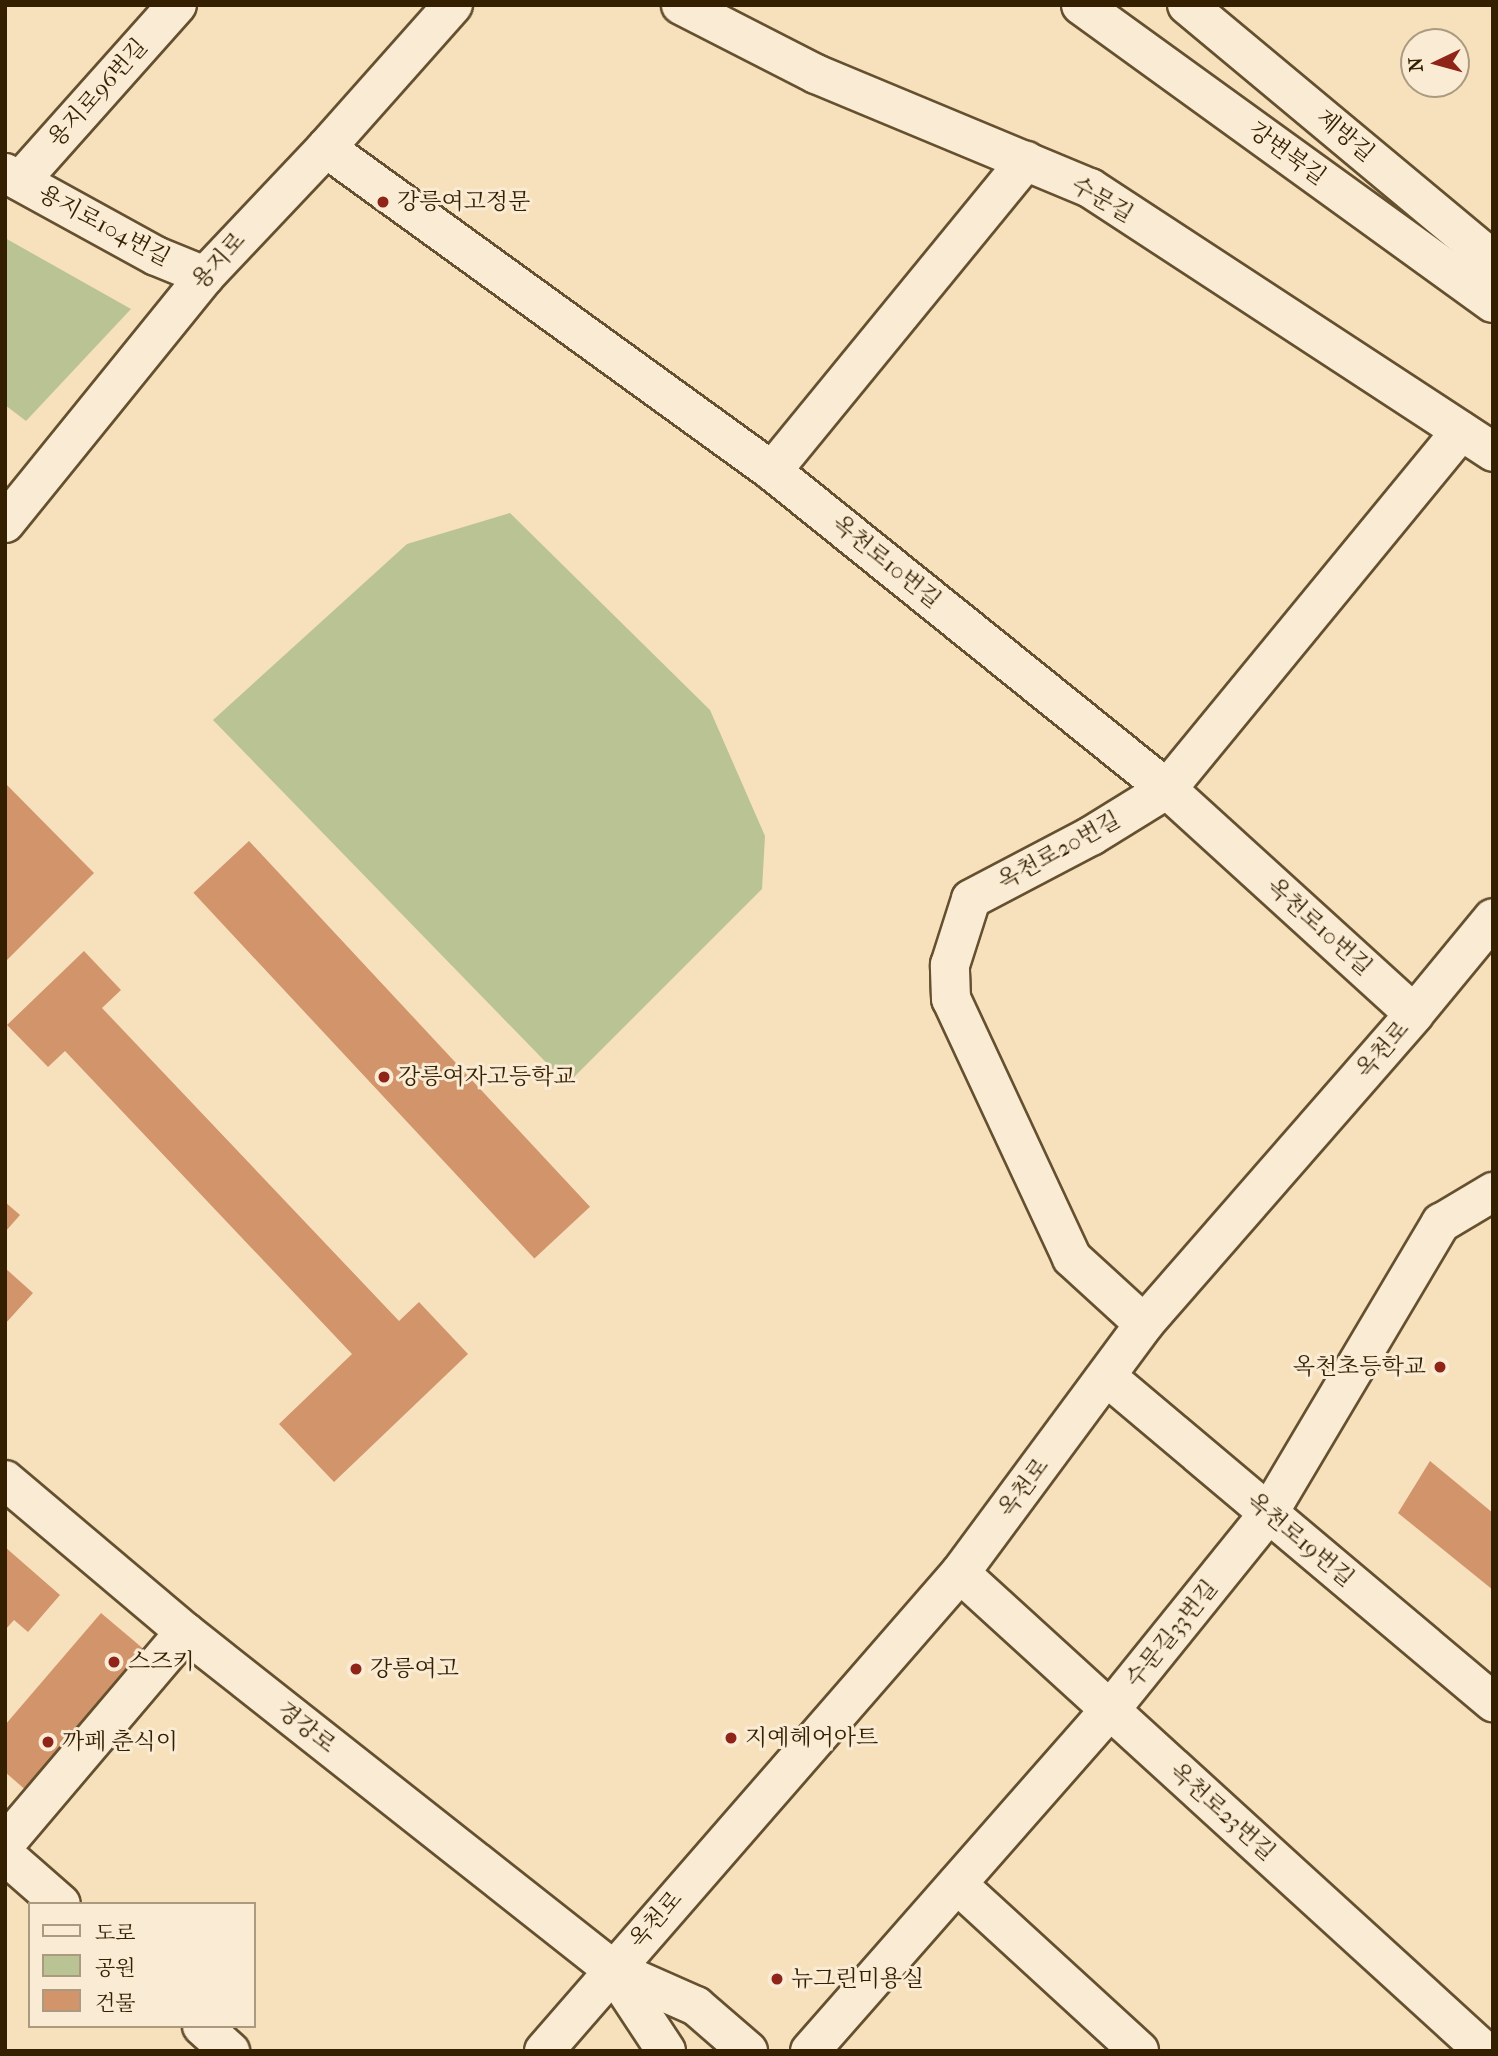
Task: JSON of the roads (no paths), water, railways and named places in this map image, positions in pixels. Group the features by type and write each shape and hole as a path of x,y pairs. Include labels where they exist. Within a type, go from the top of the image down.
{"street":[{"name":"용지로96번길","path":"13,177 177,5"},
{"name":"수문길","path":"681,5 816,74 1090,188 1493,452"},
{"name":"강변북길","path":"1081,5 1493,303"},
{"name":"용지로","path":"5,523 205,276 326,148 449,7"},
{"name":"제방길","path":"1192,7 1493,260"},
{"name":"옥천로10번길","path":"326,148 772,471 1167,789 1414,1014"},
{"path":"772,471 1026,161"},
{"name":"용지로104번길","path":"13,177 156,256 205,276"},
{"name":"옥천로20번길","path":"1144,1324 1072,1258 951,999 950,965 971,899 1091,836 1167,789 1461,431"},
{"name":"옥천로","path":"544,2051 612,1969 960,1573 1144,1324 1414,1014 1493,918"},
{"name":"수문길33번길","path":"810,2051 1110,1710 1268,1514 1441,1223 1493,1192"},
{"name":"옥천로19번길","path":"1107,1377 1493,1702"},
{"name":"경강로","path":"5,1480 185,1632 612,1969 696,2006 748,2051"},
{"name":"옥천로23번길","path":"960,1573 1484,2051"},
{"path":"5,1844 185,1632"},
{"path":"5,1855 59,1902"},
{"path":"957,1884 1139,2051"},
{"name":"경강로","path":"612,1969 666,2051"},
{"path":"204,2028 230,2051"}],"place":[{"name":"강릉여고정문","path":"383,202"},
{"name":"강릉여자고등학교","path":"384,1077"},
{"name":"옥천초등학교","path":"1440,1367"},
{"name":"스즈키","path":"114,1662"},
{"name":"강릉여고","path":"356,1669"},
{"name":"지예헤어아트","path":"731,1738"},
{"name":"까페 춘식이","path":"48,1742"},
{"name":"뉴그린미용실","path":"777,1979"}]}
